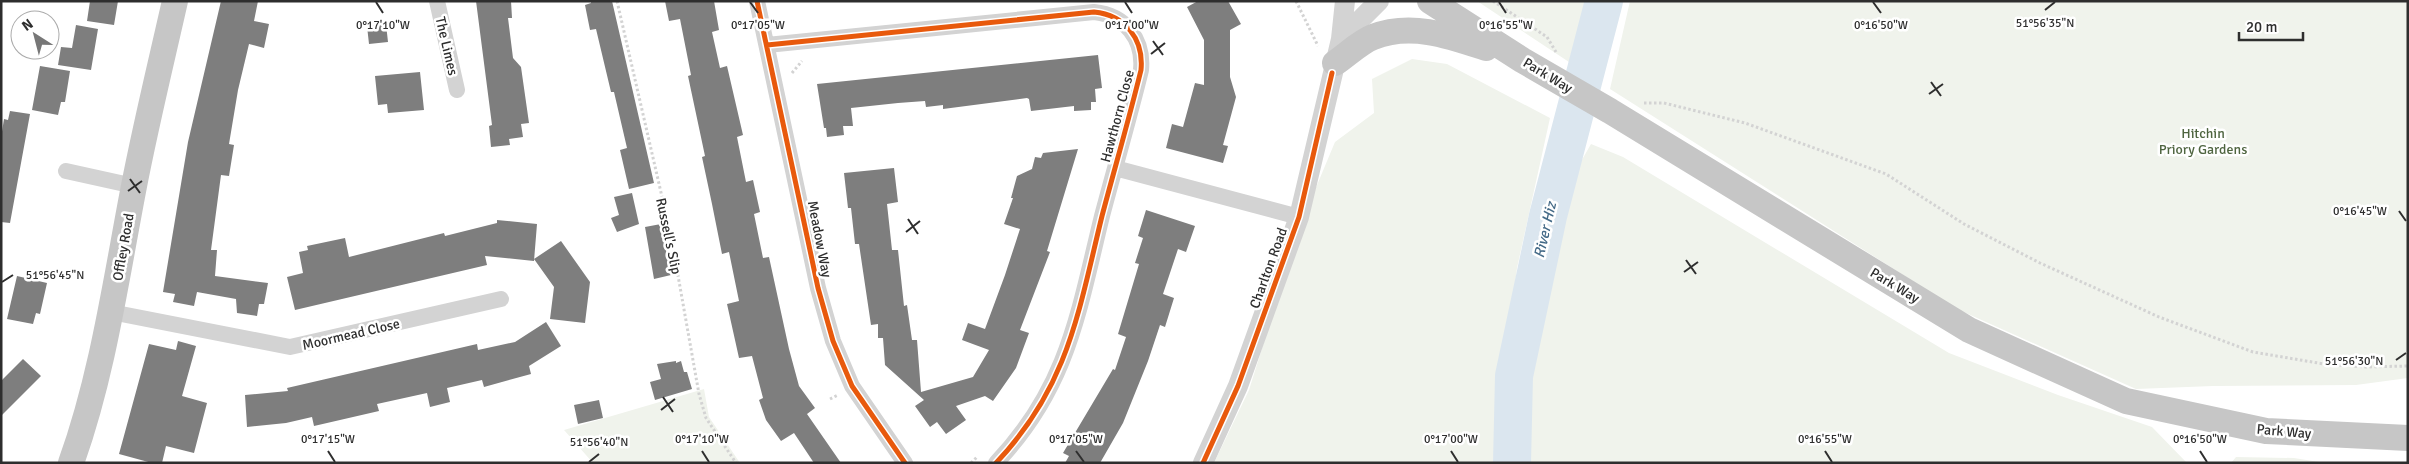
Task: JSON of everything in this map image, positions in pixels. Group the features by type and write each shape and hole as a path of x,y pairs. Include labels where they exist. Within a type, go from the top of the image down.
{"main road":[{"name":"Offley Road","path":"71,463 80,436 111,312 134,186 176,1"},
{"name":"Park Way","path":"1430,1 1522,60 1553,67 1600,107 1969,330 2126,401 2266,431 2408,438"},
{"path":"1336,58 1372,37 1395,31 1421,30 1443,34 1522,60"}],"street":[{"name":"The Limes","path":"437,1 457,90"},
{"name":"Meadow Way","path":"757,1 818,288 833,341 852,386 904,463"},
{"name":"Charlton Road","path":"1203,463 1238,386 1299,217 1336,58 1345,1"},
{"path":"1336,58 1379,1"},
{"name":"Hawthorn Close","path":"767,45 1094,12 1117,17 1133,33 1138,41 1142,59 1131,112 1115,168 1079,314 1061,368 1029,425 996,463"},
{"name":"Hawthorn Close","path":"1115,168 1299,217"},
{"path":"66,171 134,186"},
{"name":"Moormead Close","path":"111,312 290,347 501,299"}],"path":[{"path":"1296,1 1336,58"},
{"path":"1493,1 1547,37 1553,67"},
{"path":"790,77 795,67 804,59"},
{"path":"1636,103 1664,103 1745,123 1886,174 1964,224 2040,262 2159,317 2253,352 2324,364 2365,367 2408,366"},
{"path":"971,463 982,453"}],"green space":[{"path":"1477,1 1588,1 1572,64"},
{"name":"Hitchin Priory Gardens","path":"1630,1 2408,1 2408,378 2356,385 2213,386 2136,389 1957,309 1610,89"},
{"path":"1412,59 1447,64 1550,118 1517,268 1493,463 1214,463 1249,390 1302,221 1335,142 1374,113 1372,79"},
{"path":"1591,144 1623,157 1949,353 2058,395 2152,427 2187,463 1514,463 1524,374 1575,172"},
{"path":"704,389 709,417 740,463 593,463 564,430"},
{"path":"2236,457 2294,458 2325,463 2231,463"}],"building":[{"path":"90,1 118,1 114,25 87,21"},
{"path":"221,1 258,1 254,21 269,24 264,48 249,44 238,90 229,144 234,145 229,176 221,175 211,250 217,250 215,276 268,283 264,304 259,304 257,316 237,313 236,299 197,292 194,306 173,302 175,294 163,292 188,142"},
{"path":"476,1 511,1 512,18 508,18 513,58 521,67 529,123 521,124 523,137 509,139 510,145 491,147 489,126 492,125"},
{"path":"591,1 612,1 654,183 629,189 620,150 627,148 614,92 611,92 596,29 590,30 585,5 591,3"},
{"path":"665,1 714,1 719,30 712,32 720,68 727,66 743,135 737,137 746,182 753,180 760,212 754,214 763,258 769,257 799,386 815,408 807,414 841,463 814,463 794,433 781,441 766,420 759,400 763,398 752,356 739,358 727,304 739,301 729,252 722,254 702,157 705,156 688,76 691,75 680,19 669,21"},
{"path":"1198,1 1228,1 1241,24 1230,30 1230,77 1236,97 1223,145 1228,146 1223,163 1166,148 1172,124 1183,127 1195,83 1204,85 1204,40 1187,7"},
{"path":"386,24 388,42 369,44 367,26"},
{"path":"76,25 98,29 91,70 58,65 61,47 72,48"},
{"path":"1098,55 1102,88 1095,89 1096,102 1091,102 1091,110 1074,111 1074,106 1031,111 1029,99 1027,98 943,109 943,105 926,107 925,101 851,108 853,126 843,126 844,135 827,137 826,128 824,128 817,84"},
{"path":"40,66 70,71 65,102 61,102 58,115 32,110"},
{"path":"420,72 424,110 388,113 387,104 378,105 375,76"},
{"path":"10,111 30,114 10,223 1,222 1,138 4,119 8,120"},
{"path":"1078,149 1047,251 1050,252 1020,330 1029,333 1016,368 993,401 985,396 956,406 966,420 946,434 937,422 930,427 915,406 924,400 885,365 883,338 878,338 878,324 871,325 859,244 855,244 851,208 848,208 844,173 894,168 898,202 887,204 892,250 898,250 904,306 907,305 912,340 917,340 921,392 973,377 989,350 962,340 968,323 985,329 1005,275 1020,229 1004,224 1013,198 1011,198 1017,176 1032,169 1035,157 1041,158 1043,153"},
{"path":"632,193 639,224 617,232 611,218 619,215 614,197"},
{"path":"1146,210 1195,226 1186,252 1178,249 1163,294 1174,298 1165,327 1160,325 1123,423 1100,463 1065,463 1069,456 1063,453 1113,369 1115,370 1126,337 1118,334 1139,264 1135,263 1143,238 1138,236"},
{"path":"497,220 537,224 534,261 485,256 487,265 295,310 287,277 303,273 299,252 308,250 307,246 345,238 349,257 444,233 445,236 497,223"},
{"path":"661,224 671,275 654,279 645,227"},
{"path":"561,241 590,282 585,323 550,319 554,287 534,259"},
{"path":"17,276 47,283 40,314 36,313 33,324 7,319"},
{"path":"546,322 561,346 529,366 531,374 484,387 482,380 447,388 450,402 430,407 427,393 377,404 379,411 314,426 312,417 286,423 247,427 245,395 288,391 287,388 477,344 478,350 515,342"},
{"path":"178,341 196,346 182,396 207,403 194,453 166,446 162,463 152,463 119,454 149,344 176,350"},
{"path":"23,359 41,376 1,416 1,381"},
{"path":"676,361 676,363 681,361 684,372 687,372 692,389 655,400 650,382 661,379 657,364"},
{"path":"599,400 603,418 578,424 574,405"}],"waterway":[{"name":"River Hiz","path":"1512,463 1514,376 1548,216 1604,1"}],"cycle path":[{"path":"757,1 818,288 833,341 852,386 905,463"},
{"path":"767,45 1094,12 1105,14 1123,23 1136,39 1141,59 1141,70 1077,317 1067,348 1040,406 1020,435 996,463"},
{"path":"1203,463 1238,386 1299,217 1332,73"}]}
